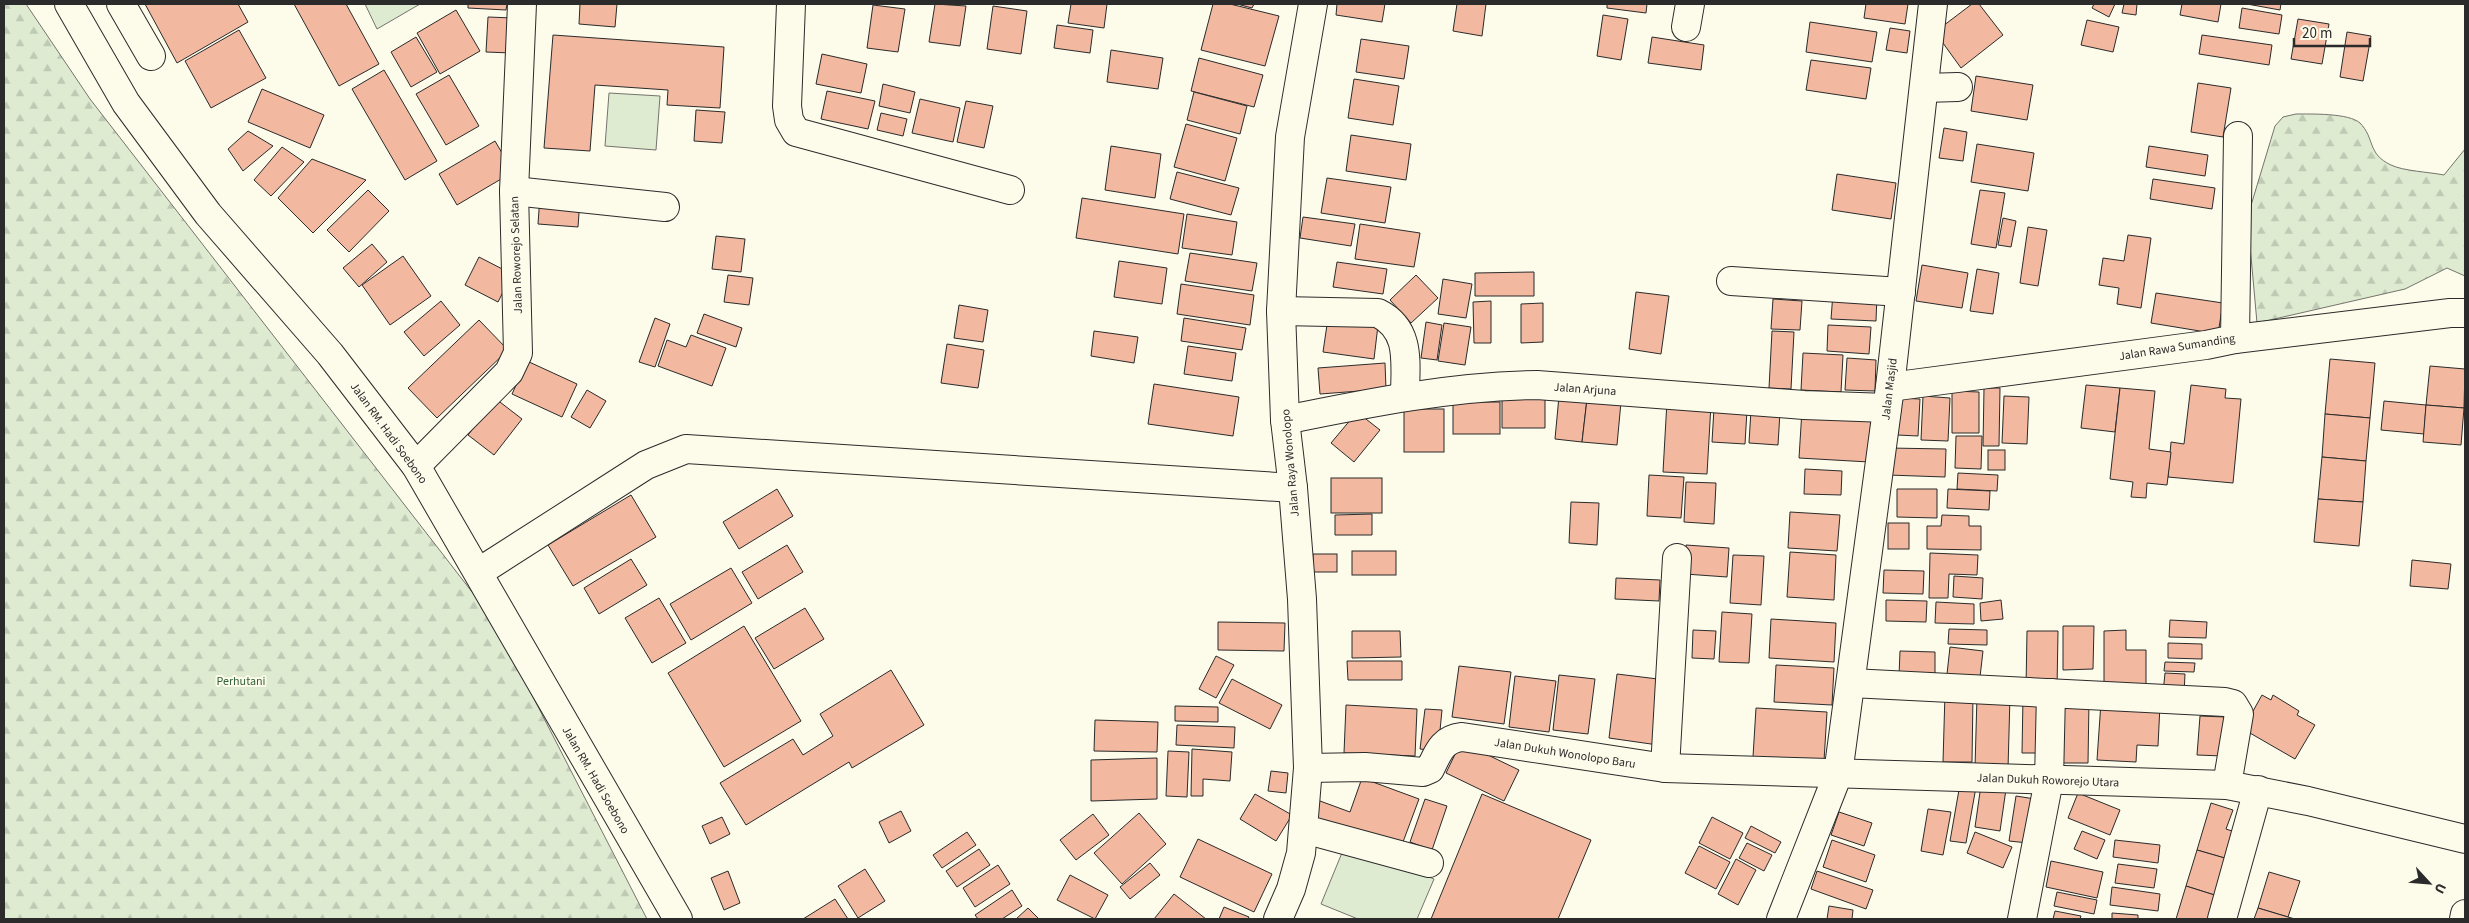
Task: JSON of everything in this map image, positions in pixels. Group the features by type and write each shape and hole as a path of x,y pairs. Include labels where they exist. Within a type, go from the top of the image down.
{"street":[{"name":"Jalan RM. Hadi Soebono","path":"69,4 126,103 208,214 330,354 416,466 678,919"},
{"path":"121,4 151,56"},
{"name":"Jalan Roworejo Selatan","path":"416,466 509,372 516,361 519,348 514,191 522,4"},
{"path":"791,4 787,106 788,120 796,132 1010,190"},
{"name":"Jalan Raya Wonolopo","path":"1278,919 1291,889 1301,853 1308,768 1302,599 1293,488 1285,420 1281,311 1290,137 1313,4"},
{"name":"Jalan Masjid","path":"1781,919 1838,774 1901,292 1933,4"},
{"path":"1924,88 1958,87"},
{"path":"2235,338 2238,136"},
{"path":"514,191 664,207"},
{"path":"1731,281 1901,292"},
{"path":"1281,311 1378,313 1389,318 1395,325 1404,347 1405,397"},
{"name":"Jalan Rawa Sumanding","path":"1888,397 2206,345 2235,338 2450,313 2465,313"},
{"name":"Jalan Arjuna","path":"1285,420 1405,397 1497,385 1538,385 1804,406 1888,397"},
{"path":"479,572 646,465 686,449 1293,488"},
{"path":"1665,768 1677,558"},
{"path":"1851,684 2225,702 2232,704 2239,714 2227,785"},
{"path":"2022,919 2049,780 2051,693"},
{"name":"Jalan Dukuh Wonolopo Baru","path":"1308,768 1364,767 1423,772 1430,769 1441,747 1447,741 1462,737 1665,768 1838,774"},
{"name":"Jalan Dukuh Roworejo Utara","path":"1838,774 2227,785 2258,790 2465,839"},
{"path":"2222,919 2258,790"},
{"path":"1304,829 1429,864"},
{"path":"2464,919 2465,914"}],"green space":[{"name":"Perhutani","path":"4,4 26,4 90,99 493,619 647,919 4,919"},
{"path":"365,4 420,4 377,29"},
{"path":"609,93 660,96 656,150 605,146"},
{"path":"2296,114 2330,115 2355,120 2365,129 2378,156 2383,161 2402,169 2444,175 2465,149 2465,276 2447,268 2405,289 2257,323 2248,223 2249,212 2275,126 2283,117"},
{"path":"1346,843 1434,879 1417,919 1358,919 1321,904"}],"building":[{"path":"145,4 238,4 248,22 177,63"},
{"path":"294,4 346,4 379,64 339,86"},
{"path":"468,4 507,4 506,10 468,8"},
{"path":"580,4 617,4 615,27 579,24"},
{"path":"935,4 966,6 960,46 929,42"},
{"path":"1071,4 1107,4 1104,28 1068,23"},
{"path":"1213,4 1230,4 1279,16 1265,66 1201,50"},
{"path":"1237,4 1254,4 1252,8"},
{"path":"1337,4 1385,4 1382,22 1336,15"},
{"path":"1457,4 1486,4 1482,36 1453,31"},
{"path":"1607,4 1647,4 1646,13 1607,8"},
{"path":"1866,4 1908,4 1905,24 1864,18"},
{"path":"1972,4 1979,4 2003,35 1961,68 1935,32"},
{"path":"2094,4 2115,4 2109,17 2092,8"},
{"path":"2124,4 2137,4 2136,15 2122,13"},
{"path":"2182,4 2221,4 2218,22 2180,15"},
{"path":"2247,4 2281,4 2280,10"},
{"path":"873,5 905,9 898,52 867,48"},
{"path":"993,6 1027,11 1021,54 987,49"},
{"path":"2242,8 2282,15 2279,34 2239,28"},
{"path":"456,10 480,51 440,74 417,33"},
{"path":"1603,15 1628,19 1621,60 1597,56"},
{"path":"488,17 513,18 511,53 486,52"},
{"path":"2298,19 2329,24 2322,64 2291,59"},
{"path":"2087,20 2119,27 2113,52 2081,45"},
{"path":"1810,22 1877,32 1872,62 1806,52"},
{"path":"1057,25 1093,30 1090,53 1054,48"},
{"path":"1890,28 1910,31 1907,53 1886,50"},
{"path":"239,30 266,78 211,108 185,61"},
{"path":"2347,32 2371,36 2363,81 2340,77"},
{"path":"553,35 724,47 720,108 667,105 668,90 595,85 590,151 544,148"},
{"path":"2202,35 2272,45 2269,65 2199,54"},
{"path":"416,37 437,72 411,87 391,52"},
{"path":"1652,37 1704,45 1701,70 1648,63"},
{"path":"1361,39 1409,46 1404,79 1356,72"},
{"path":"1111,50 1163,58 1158,89 1107,82"},
{"path":"822,54 867,64 861,93 816,84"},
{"path":"1199,58 1263,75 1254,107 1191,91"},
{"path":"1811,60 1871,68 1866,99 1806,90"},
{"path":"384,70 437,161 405,180 352,89"},
{"path":"449,75 479,126 446,145 416,94"},
{"path":"1976,76 2033,85 2027,120 1971,111"},
{"path":"1354,79 1399,86 1393,125 1348,118"},
{"path":"2198,83 2231,88 2223,137 2191,132"},
{"path":"883,84 915,92 910,113 879,106"},
{"path":"262,89 324,115 310,148 248,122"},
{"path":"827,91 875,101 868,129 821,119"},
{"path":"1194,92 1247,106 1240,134 1187,120"},
{"path":"920,99 960,108 953,142 912,133"},
{"path":"966,101 993,106 984,148 957,142"},
{"path":"696,110 725,112 722,143 694,141"},
{"path":"881,113 907,119 903,136 877,130"},
{"path":"1186,124 1237,138 1225,181 1174,167"},
{"path":"1944,128 1967,132 1963,161 1939,158"},
{"path":"248,131 273,146 243,171 228,149"},
{"path":"1351,135 1411,144 1406,180 1346,171"},
{"path":"495,141 513,172 457,205 439,174"},
{"path":"1977,144 2034,153 2028,191 1971,182"},
{"path":"1111,146 1161,154 1155,198 1105,190"},
{"path":"2149,146 2208,155 2205,176 2146,167"},
{"path":"282,147 304,162 271,196 254,180"},
{"path":"312,159 366,180 313,233 278,198"},
{"path":"1177,172 1239,188 1231,215 1170,199"},
{"path":"1837,174 1896,183 1891,219 1832,210"},
{"path":"1327,178 1391,187 1385,223 1321,213"},
{"path":"2153,179 2215,188 2212,209 2150,199"},
{"path":"368,190 389,211 349,252 327,230"},
{"path":"1980,190 2005,193 1996,248 1971,244"},
{"path":"540,196 580,199 578,227 538,224"},
{"path":"1082,198 1184,214 1178,254 1076,238"},
{"path":"1187,214 1237,222 1232,255 1182,248"},
{"path":"1303,217 1355,224 1351,246 1300,238"},
{"path":"2003,218 2016,221 2011,247 1998,245"},
{"path":"1360,224 1420,233 1414,267 1355,259"},
{"path":"2028,227 2047,230 2038,286 2020,283"},
{"path":"2128,235 2151,238 2141,308 2117,304 2119,288 2099,285 2103,258 2124,261"},
{"path":"716,236 745,239 741,272 712,269"},
{"path":"372,244 387,262 359,287 343,268"},
{"path":"1190,253 1257,263 1252,291 1185,281"},
{"path":"403,256 431,296 390,325 362,285"},
{"path":"479,257 512,274 498,302 465,285"},
{"path":"1119,261 1167,268 1162,304 1114,297"},
{"path":"1337,262 1387,269 1383,294 1333,287"},
{"path":"1922,265 1968,273 1962,308 1916,301"},
{"path":"1977,269 1999,273 1993,314 1970,311"},
{"path":"1534,272 1534,296 1475,296 1475,273"},
{"path":"728,275 753,278 749,305 724,302"},
{"path":"1416,275 1438,298 1411,323 1390,300"},
{"path":"1443,279 1472,284 1466,318 1438,314"},
{"path":"1181,284 1254,295 1250,325 1177,314"},
{"path":"1636,292 1669,296 1661,354 1629,349"},
{"path":"1833,293 1877,295 1876,321 1831,319"},
{"path":"2156,293 2223,303 2218,334 2151,323"},
{"path":"1773,299 1802,301 1800,330 1771,329"},
{"path":"441,301 460,325 424,356 404,332"},
{"path":"1491,301 1491,343 1474,343 1473,302"},
{"path":"1543,303 1543,342 1521,343 1521,304"},
{"path":"959,305 988,310 983,342 954,338"},
{"path":"704,314 742,328 736,347 697,333"},
{"path":"655,318 670,324 655,367 639,362"},
{"path":"1184,318 1246,328 1242,350 1181,341"},
{"path":"1328,318 1378,325 1374,359 1323,352"},
{"path":"479,320 508,350 437,418 408,388"},
{"path":"1426,322 1442,325 1437,360 1421,358"},
{"path":"1444,323 1471,327 1465,365 1438,361"},
{"path":"1828,325 1871,327 1869,354 1827,351"},
{"path":"1094,331 1138,337 1134,363 1091,356"},
{"path":"1772,331 1794,332 1791,389 1769,388"},
{"path":"691,335 726,348 712,386 658,366 667,340 686,347"},
{"path":"947,344 984,350 978,388 941,383"},
{"path":"1188,346 1236,353 1232,381 1184,374"},
{"path":"1803,353 1843,355 1841,392 1801,390"},
{"path":"1847,358 1876,360 1875,391 1845,390"},
{"path":"2330,359 2375,363 2370,418 2325,414"},
{"path":"527,361 577,384 562,417 512,394"},
{"path":"1385,363 1386,389 1320,394 1318,368"},
{"path":"2430,366 2465,369 2464,408 2426,405"},
{"path":"1154,384 1239,397 1233,436 1148,424"},
{"path":"2086,385 2120,388 2115,432 2081,428"},
{"path":"2191,385 2226,389 2225,398 2241,399 2233,483 2168,477 2171,442 2184,444"},
{"path":"1984,388 2000,388 1999,446 1983,446"},
{"path":"2120,388 2155,391 2149,449 2171,452 2167,485 2147,483 2146,498 2131,497 2133,482 2110,479"},
{"path":"587,390 606,401 590,428 571,417"},
{"path":"1952,391 1979,392 1979,433 1952,433"},
{"path":"1545,393 1545,428 1502,428 1502,394"},
{"path":"1559,396 1587,399 1582,442 1555,439"},
{"path":"1923,396 1950,398 1948,441 1921,440"},
{"path":"2004,396 2029,397 2027,444 2002,443"},
{"path":"1898,398 1920,399 1918,436 1897,435"},
{"path":"496,399 522,419 494,455 468,435"},
{"path":"1587,399 1621,402 1617,445 1582,442"},
{"path":"1667,401 1711,404 1707,474 1663,472"},
{"path":"2384,401 2426,405 2424,434 2381,430"},
{"path":"1453,402 1500,402 1500,434 1453,434"},
{"path":"2426,405 2464,408 2461,445 2423,442"},
{"path":"1714,408 1747,410 1745,444 1712,442"},
{"path":"1404,409 1444,409 1444,452 1404,452"},
{"path":"1751,410 1780,412 1778,445 1749,443"},
{"path":"1802,410 1872,414 1869,462 1799,458"},
{"path":"1357,412 1380,430 1354,462 1331,443"},
{"path":"2325,414 2370,418 2366,461 2322,457"},
{"path":"1956,436 1982,436 1981,469 1955,468"},
{"path":"1889,448 1946,449 1945,477 1888,475"},
{"path":"1988,450 2005,450 2005,470 1988,470"},
{"path":"2322,457 2366,461 2363,502 2318,499"},
{"path":"1805,469 1842,471 1841,495 1804,494"},
{"path":"1958,473 1998,475 1997,491 1957,489"},
{"path":"1649,475 1684,477 1681,518 1647,516"},
{"path":"1331,478 1382,478 1382,513 1331,513"},
{"path":"1686,482 1716,483 1714,524 1684,522"},
{"path":"777,489 793,516 739,549 723,522"},
{"path":"1897,489 1937,489 1937,518 1897,517"},
{"path":"1948,489 1990,491 1989,510 1947,508"},
{"path":"631,495 656,537 573,586 548,545"},
{"path":"2318,499 2363,502 2359,546 2314,542"},
{"path":"1571,502 1599,503 1597,545 1569,543"},
{"path":"1790,512 1840,515 1837,551 1788,548"},
{"path":"1372,514 1372,535 1335,535 1335,515"},
{"path":"1942,515 1969,516 1969,526 1981,526 1981,550 1927,549 1927,526 1941,526"},
{"path":"1888,523 1909,523 1909,549 1888,549"},
{"path":"787,545 803,572 758,599 742,572"},
{"path":"1686,545 1729,548 1727,577 1685,574"},
{"path":"1352,551 1396,551 1396,575 1352,575"},
{"path":"1790,552 1836,555 1834,600 1787,597"},
{"path":"1930,553 1978,555 1977,575 1949,574 1948,598 1929,598"},
{"path":"1313,554 1337,554 1337,572 1313,572"},
{"path":"1733,555 1764,556 1761,605 1730,603"},
{"path":"631,559 647,585 599,614 584,588"},
{"path":"2412,560 2451,564 2448,589 2410,586"},
{"path":"731,568 752,603 691,640 670,604"},
{"path":"1884,570 1924,571 1923,594 1883,593"},
{"path":"1954,576 1983,578 1982,599 1953,597"},
{"path":"1616,578 1660,580 1659,601 1615,599"},
{"path":"659,598 686,643 652,663 625,618"},
{"path":"1886,600 1927,601 1926,622 1886,621"},
{"path":"2001,600 2003,619 1981,621 1980,603"},
{"path":"1936,602 1974,604 1974,624 1935,623"},
{"path":"805,608 824,639 774,669 755,638"},
{"path":"1722,612 1752,614 1749,663 1719,662"},
{"path":"1771,619 1836,623 1834,662 1769,658"},
{"path":"2170,620 2207,622 2206,638 2169,637"},
{"path":"1218,622 1285,623 1284,651 1218,650"},
{"path":"744,626 801,721 724,767 668,673"},
{"path":"2063,626 2094,626 2093,669 2063,670"},
{"path":"1949,629 1987,630 1987,645 1948,644"},
{"path":"1693,630 1716,631 1714,659 1692,658"},
{"path":"2126,630 2126,650 2146,650 2146,694 2104,694 2104,631"},
{"path":"1352,631 1400,631 1401,657 1352,658"},
{"path":"2027,631 2058,631 2057,689 2026,688"},
{"path":"2168,643 2202,644 2202,659 2168,658"},
{"path":"1950,647 1983,651 1980,677 1947,674"},
{"path":"1900,651 1935,652 1935,676 1899,676"},
{"path":"1216,656 1234,665 1216,698 1199,689"},
{"path":"1347,661 1402,661 1402,680 1348,680"},
{"path":"2165,662 2195,663 2194,672 2164,671"},
{"path":"1776,665 1834,668 1832,705 1774,702"},
{"path":"1459,666 1511,672 1504,724 1452,717"},
{"path":"891,670 924,725 852,768 849,762 746,825 720,783 793,739 803,755 833,736 820,714"},
{"path":"2165,673 2185,674 2184,694 2163,693"},
{"path":"1617,674 1666,680 1658,745 1609,738"},
{"path":"1559,675 1595,679 1588,734 1553,730"},
{"path":"1515,676 1556,681 1549,732 1509,727"},
{"path":"1232,679 1282,705 1270,729 1219,703"},
{"path":"1945,693 1973,694 1972,762 1943,762"},
{"path":"2262,695 2271,700 2273,695 2299,711 2297,715 2315,725 2295,759 2243,729"},
{"path":"1977,696 2010,696 2008,769 1975,768"},
{"path":"2023,697 2047,697 2046,753 2022,753"},
{"path":"2054,700 2089,700 2088,763 2053,763"},
{"path":"2101,702 2160,705 2158,746 2137,745 2136,762 2097,760"},
{"path":"1346,705 1417,709 1415,756 1344,753"},
{"path":"1175,706 1218,707 1218,722 1175,721"},
{"path":"1756,708 1827,712 1824,761 1753,757"},
{"path":"1425,709 1442,710 1438,751 1420,749"},
{"path":"2200,716 2225,717 2223,756 2197,755"},
{"path":"1095,720 1158,722 1157,752 1094,751"},
{"path":"1177,725 1235,727 1234,748 1176,745"},
{"path":"1461,742 1519,770 1504,801 1446,773"},
{"path":"1192,749 1232,752 1230,781 1203,779 1203,796 1191,796"},
{"path":"1168,751 1189,752 1187,797 1166,796"},
{"path":"1157,758 1157,799 1091,801 1091,760"},
{"path":"1271,771 1288,773 1286,793 1268,791"},
{"path":"1362,778 1419,799 1400,850 1313,819 1320,801 1350,812"},
{"path":"1960,784 1976,787 1966,843 1950,841"},
{"path":"1981,785 2006,789 2000,831 1975,827"},
{"path":"2078,793 2120,810 2110,835 2068,818"},
{"path":"1255,794 1292,815 1276,841 1240,819"},
{"path":"1482,794 1591,840 1558,919 1431,919"},
{"path":"2016,796 2035,799 2028,843 2009,841"},
{"path":"1425,799 1447,806 1432,850 1410,842"},
{"path":"2211,803 2233,810 2226,829 2244,835 2235,861 2197,850"},
{"path":"1928,809 1951,812 1943,855 1921,851"},
{"path":"901,811 911,831 889,843 879,822"},
{"path":"1839,812 1872,823 1864,846 1831,835"},
{"path":"1139,813 1166,844 1122,884 1094,853"},
{"path":"1093,814 1109,835 1076,860 1060,840"},
{"path":"722,817 730,834 710,844 702,826"},
{"path":"1712,817 1743,833 1730,859 1699,843"},
{"path":"1751,826 1781,842 1775,853 1745,838"},
{"path":"2082,831 2105,840 2097,859 2074,849"},
{"path":"967,832 976,845 942,868 933,855"},
{"path":"1975,832 2012,847 2003,868 1967,853"},
{"path":"1198,839 1272,874 1254,912 1180,877"},
{"path":"1832,840 1875,855 1866,882 1823,867"},
{"path":"2115,840 2160,845 2158,863 2113,857"},
{"path":"1747,843 1772,855 1764,871 1739,858"},
{"path":"1699,846 1730,862 1716,889 1685,873"},
{"path":"979,849 990,865 957,887 946,871"},
{"path":"2197,850 2235,861 2224,898 2186,886"},
{"path":"1736,859 1756,870 1738,905 1718,894"},
{"path":"2051,861 2103,872 2097,898 2046,887"},
{"path":"1150,863 1160,875 1130,899 1120,887"},
{"path":"2118,864 2157,869 2154,888 2115,883"},
{"path":"998,865 1010,884 975,907 963,888"},
{"path":"865,869 885,901 858,918 838,886"},
{"path":"728,871 740,903 724,910 711,878"},
{"path":"1817,871 1873,890 1866,909 1811,889"},
{"path":"2269,872 2300,881 2288,917 2258,908"},
{"path":"1070,875 1108,895 1095,919 1057,900"},
{"path":"2186,886 2224,898 2218,919 2176,919"},
{"path":"2112,887 2160,894 2158,911 2110,905"},
{"path":"1012,890 1022,906 1002,919 978,919 975,915"},
{"path":"2057,892 2097,900 2094,914 2054,906"},
{"path":"1174,894 1206,919 1154,919"},
{"path":"835,899 848,919 803,919"},
{"path":"1829,906 1853,910 1852,919 1827,919"},
{"path":"1224,907 1249,917 1248,919 1219,919"},
{"path":"1028,908 1039,919 1016,919"},
{"path":"2258,908 2288,917 2295,919 2254,919"},
{"path":"2055,911 2081,916 2080,919 2053,919"},
{"path":"2112,913 2138,915 2138,919 2112,919"}]}
